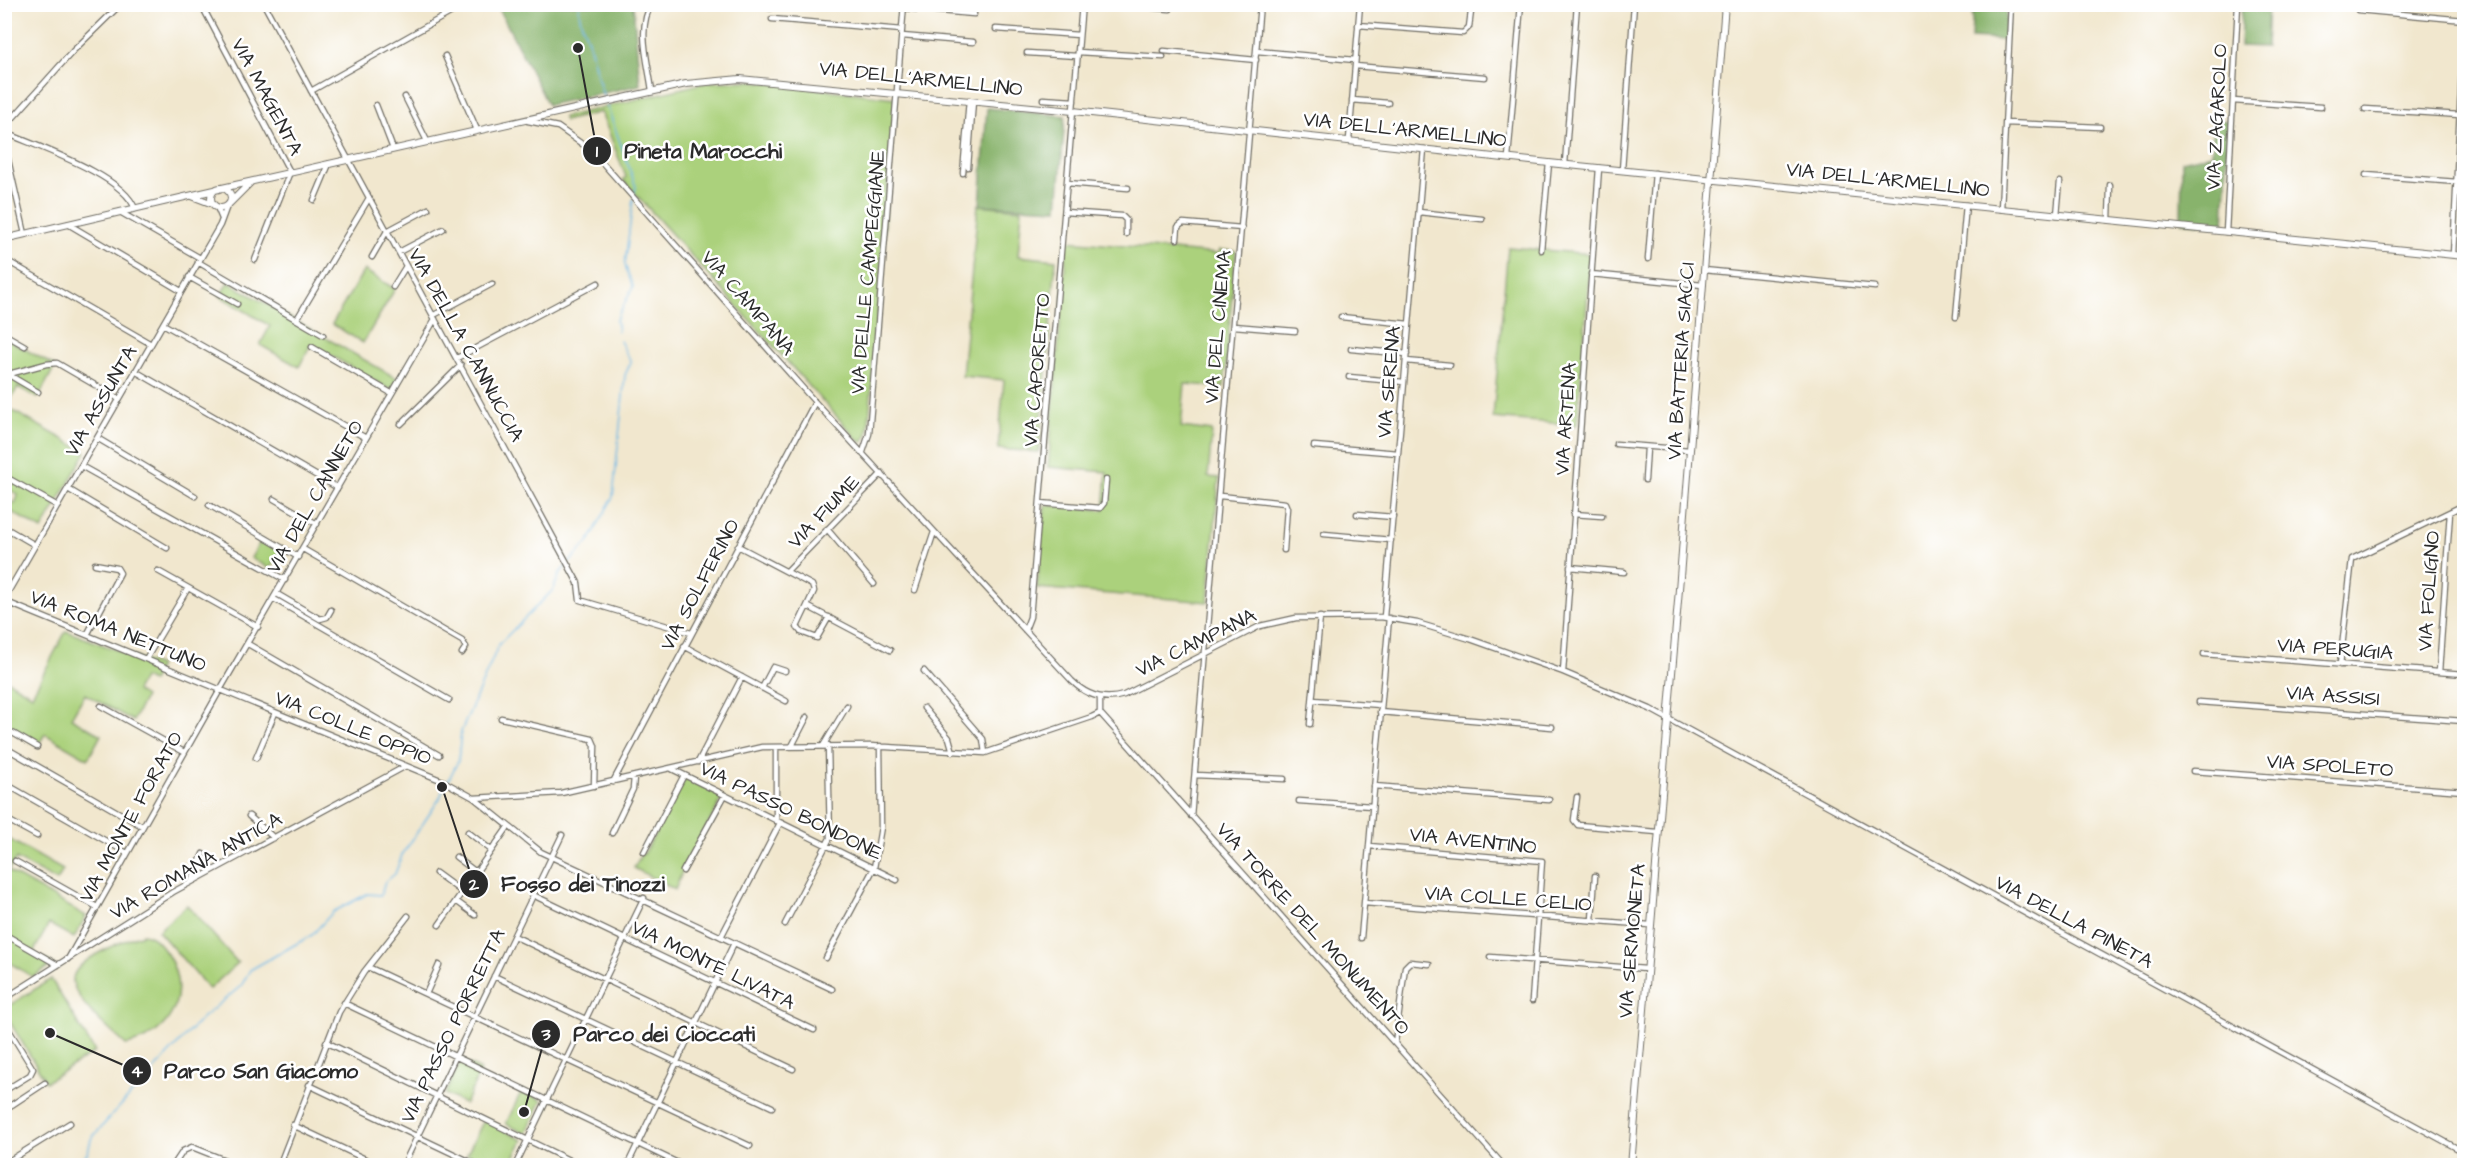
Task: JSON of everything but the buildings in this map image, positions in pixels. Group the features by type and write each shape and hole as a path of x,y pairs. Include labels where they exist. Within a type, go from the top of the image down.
{"street":[{"path":"121,4 73,51 4,130 103,177 128,195 135,209"},
{"name":"VIA MAGENTA","path":"201,4 290,172"},
{"name":"VIA DELLA CANNUCCIA","path":"264,4 579,584 579,597 582,602 691,633"},
{"path":"311,91 466,4"},
{"path":"652,4 646,15 644,29 652,91"},
{"path":"733,4 771,8"},
{"name":"VIA CAPORETTO","path":"1025,630 1030,617 1082,4"},
{"path":"1107,4 1170,9"},
{"name":"VIA DEL CINEMA","path":"1191,816 1207,652 1260,4"},
{"path":"1349,140 1359,4"},
{"path":"1358,25 1463,33 1470,26 1472,4"},
{"path":"1508,158 1521,4"},
{"path":"1565,164 1577,4"},
{"path":"1622,170 1634,4"},
{"name":"VIA BATTERIA SIACCI","path":"1668,719 1725,4"},
{"path":"2001,209 2011,4"},
{"name":"VIA ZAGAROLO","path":"2226,232 2238,4"},
{"path":"904,6 974,14"},
{"name":"VIA DELLE CAMPEGGIANE","path":"862,452 869,434 904,6"},
{"path":"2358,10 2464,21 2453,255"},
{"path":"772,19 902,30"},
{"path":"996,29 1079,35"},
{"path":"902,36 973,42"},
{"path":"1257,51 1485,77"},
{"path":"1027,53 1163,54 1256,60"},
{"path":"445,56 477,130"},
{"name":"VIA DELL'ARMELLINO","path":"4,238 652,91 705,80 732,79 1073,111 1549,163 1711,177 2464,256"},
{"path":"405,98 427,141"},
{"path":"1043,99 1074,100"},
{"path":"1352,100 1388,103"},
{"path":"968,167 971,101"},
{"path":"963,173 971,101"},
{"path":"2233,101 2321,107"},
{"path":"376,105 393,149"},
{"path":"2364,109 2460,115"},
{"name":"VIA CAMPANA","path":"522,120 550,124 578,138 638,201 815,402 1075,684 1100,698 1124,695 1260,626 1287,619 1386,618 1430,626 1563,672 1617,693 1668,719"},
{"path":"2006,123 2100,127"},
{"path":"4,142 25,234"},
{"name":"VIA SERENA","path":"1361,938 1381,709 1398,453 1425,149"},
{"path":"314,200 329,163"},
{"path":"1541,250 1549,163"},
{"name":"VIA ARTENA","path":"1563,672 1599,168"},
{"path":"4,171 11,170"},
{"path":"255,260 290,172"},
{"path":"1648,259 1655,173"},
{"path":"2366,175 2457,182"},
{"path":"2058,215 2060,182"},
{"path":"188,196 215,206 229,204 251,183"},
{"path":"1067,183 1128,188"},
{"path":"2109,220 2110,185"},
{"path":"222,219 212,195 220,189 229,192 229,204"},
{"path":"297,319 369,198"},
{"name":"VIA ASSUNTA","path":"4,600 163,324 229,204"},
{"path":"1956,317 1966,205"},
{"path":"372,256 387,231 428,209"},
{"path":"120,212 323,335"},
{"path":"1065,212 1122,216 1126,220 1126,234"},
{"path":"1419,212 1482,219"},
{"path":"1177,238 1181,223 1242,228"},
{"path":"68,224 181,291"},
{"path":"399,252 443,229"},
{"path":"4,259 151,344"},
{"path":"393,287 406,266"},
{"path":"1704,270 1875,286"},
{"path":"1591,274 1703,285"},
{"path":"189,277 237,304"},
{"path":"457,358 598,283"},
{"path":"434,317 492,284"},
{"name":"VIA DEL CANNETO","path":"220,690 338,488 434,317"},
{"path":"1341,317 1409,324"},
{"path":"163,324 366,438"},
{"path":"1234,326 1295,331"},
{"path":"4,334 25,345"},
{"path":"312,347 391,393"},
{"path":"1351,349 1407,354"},
{"path":"1406,361 1450,365"},
{"path":"7,373 57,363 119,399"},
{"path":"401,424 461,365"},
{"path":"135,371 338,488"},
{"path":"7,373 38,392"},
{"path":"1349,377 1404,382"},
{"name":"VIA SOLFERINO","path":"613,782 815,402"},
{"path":"97,438 195,496"},
{"path":"1616,444 1690,450"},
{"path":"1314,446 1398,453"},
{"path":"1645,480 1647,448"},
{"path":"81,466 285,580"},
{"name":"VIA FIUME","path":"787,572 882,473"},
{"path":"4,476 58,506"},
{"path":"1040,503 1098,508 1104,503 1106,480"},
{"path":"68,489 167,548"},
{"path":"1220,496 1285,503 1287,508 1284,550"},
{"path":"274,499 317,524"},
{"path":"209,505 298,557"},
{"path":"2340,664 2352,559 2464,505"},
{"name":"VIA FOLIGNO","path":"2439,672 2450,512"},
{"path":"1358,514 1393,517"},
{"path":"1574,514 1602,516"},
{"path":"4,527 35,545"},
{"path":"827,530 874,584"},
{"path":"915,590 934,532"},
{"path":"1324,534 1391,540"},
{"path":"738,546 814,588 797,627 801,632 817,638 829,618"},
{"path":"303,549 462,641 466,647 462,653"},
{"path":"87,635 120,573 117,568 95,564"},
{"path":"1570,567 1624,572"},
{"path":"158,571 258,627"},
{"path":"146,659 188,588"},
{"path":"276,596 320,619 327,617 331,610"},
{"path":"276,596 449,700"},
{"name":"VIA ROMA NETTUNO","path":"4,600 220,690"},
{"path":"807,606 890,650"},
{"path":"1310,724 1320,617"},
{"path":"248,644 439,755"},
{"path":"684,646 786,700"},
{"name":"VIA PERUGIA","path":"2204,654 2464,674"},
{"path":"762,688 773,667 786,671"},
{"path":"924,671 983,739 986,753"},
{"path":"698,762 742,677"},
{"name":"VIA COLLE OPPIO","path":"220,690 453,785 474,798 534,848 644,898 832,989"},
{"name":"VIA MONTE FORATO","path":"68,959 220,690"},
{"path":"474,798 555,794 756,748 880,746 986,753 1100,713 1100,698"},
{"path":"1313,700 1552,727"},
{"name":"VIA ASSISI","path":"2199,702 2464,721"},
{"path":"101,706 184,753"},
{"path":"786,924 827,846 831,830 826,746 847,706"},
{"path":"924,708 949,738 953,752"},
{"path":"256,758 276,712"},
{"name":"VIA TORRE DEL MONUMENTO","path":"1100,713 1504,1166"},
{"path":"792,747 807,717"},
{"path":"501,718 592,739 595,746 594,786"},
{"name":"VIA SERMONETA","path":"1631,1166 1668,719"},
{"name":"VIA DELLA PINETA","path":"1668,719 2464,1152"},
{"path":"4,728 37,747"},
{"path":"825,958 874,868 882,827 880,746"},
{"path":"4,747 142,826"},
{"path":"721,937 778,822 776,747"},
{"name":"VIA ROMANA ANTICA","path":"6,997 191,882 406,766"},
{"name":"VIA PASSO BONDONE","path":"672,769 897,880"},
{"name":"VIA SPOLETO","path":"2193,771 2464,791"},
{"path":"644,852 684,775"},
{"path":"1195,775 1284,779"},
{"path":"612,833 633,789 634,777"},
{"path":"4,783 127,853"},
{"path":"1374,786 1549,800"},
{"path":"683,871 724,795"},
{"path":"1577,797 1574,820 1578,825 1658,832"},
{"path":"1299,801 1372,806"},
{"path":"249,816 273,838"},
{"path":"4,818 38,836"},
{"path":"439,925 508,826"},
{"path":"468,832 491,850"},
{"name":"VIA PASSO PORRETTA","path":"403,1166 562,835"},
{"name":"VIA AVENTINO","path":"1369,846 1541,860 1544,866 1532,1001"},
{"path":"191,882 203,854"},
{"path":"456,857 477,872"},
{"path":"15,861 97,907"},
{"path":"436,873 462,892"},
{"path":"1592,920 1596,876"},
{"name":"VIA MONTE LIVATA","path":"533,895 814,1030"},
{"path":"515,1166 644,898"},
{"path":"456,901 475,915"},
{"name":"VIA COLLE CELIO","path":"1364,903 1650,925"},
{"path":"279,1166 326,1042 344,1003 368,967 408,916"},
{"path":"4,934 58,965"},
{"path":"514,936 793,1069"},
{"path":"627,1166 734,943"},
{"path":"1490,957 1646,969"},
{"path":"1395,1043 1406,965 1410,962 1429,964"},
{"path":"426,994 440,965"},
{"path":"368,967 750,1146"},
{"path":"494,976 772,1107"},
{"path":"344,1003 684,1166"},
{"path":"4,1022 33,1069 30,1075 4,1091"},
{"path":"326,1042 581,1166"},
{"path":"4,1110 45,1083"},
{"path":"309,1085 479,1166"},
{"path":"4,1164 70,1124"},
{"path":"293,1125 380,1166"},
{"path":"173,1166 183,1151 192,1147 240,1166"}],"green space":[{"path":"497,5 633,5 640,85 548,105"},
{"path":"1973,5 2007,5 2005,40 1971,38"},
{"path":"2242,5 2268,5 2266,47 2240,46"},
{"path":"753,81 895,98 868,434 863,442 858,440 623,180 626,177 601,112 564,121 563,117 708,82"},
{"path":"987,108 1065,116 1058,209 980,205"},
{"path":"2214,120 2229,121 2224,226 2181,222 2182,161 2212,154"},
{"path":"978,205 1022,209 1018,256 1056,260 1039,452 998,449 1004,380 962,376"},
{"path":"1067,241 1218,254 1219,250 1236,251 1224,387 1185,384 1181,427 1212,431 1208,477 1219,478 1208,602 1037,588 1045,505 1104,510 1107,472 1048,467"},
{"path":"1508,247 1591,254 1577,425 1493,418"},
{"path":"364,270 395,289 363,343 332,324"},
{"path":"228,282 398,379 391,390 311,344 299,367 260,345 270,326 220,296"},
{"path":"5,338 55,366 38,398 18,387 6,407 86,452 42,530 5,508 9,503 5,505 5,498 15,504 18,495 9,489 5,496 5,487 10,481 6,479 5,481"},
{"path":"261,540 280,551 270,569 251,558"},
{"path":"66,631 159,666 152,682 143,678 136,691 145,697 133,721 85,694 71,718 101,735 88,759 45,734 38,745 5,726 5,679 32,695"},
{"path":"686,777 723,797 682,872 675,890 634,868"},
{"path":"5,837 63,870 57,881 16,859 8,871 86,916 74,938 49,924 33,953 53,964 33,977 5,960"},
{"path":"187,905 238,963 209,989 158,931"},
{"path":"143,934 156,940 172,962 177,978 178,993 167,1020 157,1031 143,1040 126,1045 87,1007 75,989 73,981 75,973 90,958"},
{"path":"51,979 95,1052 46,1082 5,1014 5,1008"},
{"path":"461,1060 481,1070 465,1104 445,1094"},
{"path":"522,1090 542,1100 526,1134 506,1124"},
{"path":"484,1120 523,1140 510,1165 491,1165 467,1154"}],"waterway":[{"path":"579,4 581,22 605,101"},
{"path":"607,106 636,187 634,194"},
{"path":"618,331 616,320 633,287 625,265 633,199"},
{"path":"448,781 458,761 461,732 499,644 553,590 560,573 589,541 613,497 625,375 631,362 620,341"},
{"path":"76,1166 88,1152 91,1139 112,1115 202,1018 241,986 250,970 312,935 333,912 367,894 381,895 385,882 395,874 402,855 440,798 445,784"}],"place":[{"name":"Pineta Marocchi","path":"578,48"},
{"name":"Fosso dei Tinozzi","path":"442,787"},
{"name":"Parco San Giacomo","path":"50,1033"},
{"name":"Parco dei Cioccati","path":"524,1112"}]}
